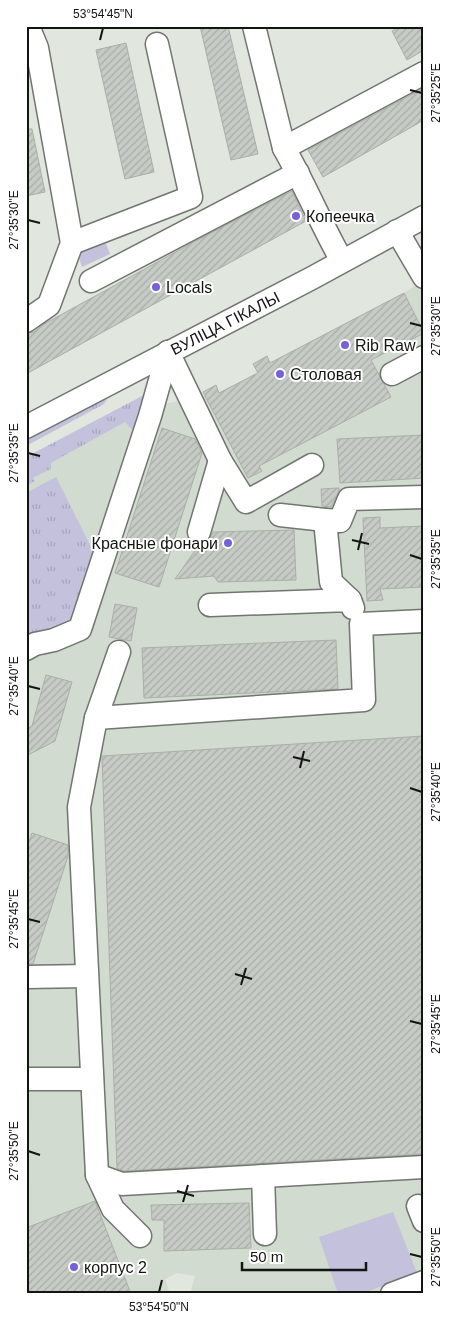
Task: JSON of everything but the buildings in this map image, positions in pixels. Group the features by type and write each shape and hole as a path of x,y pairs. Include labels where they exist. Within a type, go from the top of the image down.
{"street":[{"path":"26,321 49,305 72,243 37,48 28,26"},
{"path":"254,26 284,148 342,261"},
{"path":"72,243 191,197 157,44"},
{"path":"284,148 424,73"},
{"path":"91,281 298,173"},
{"name":"ВУЛІЦА ГІКАЛЫ","path":"26,427 424,216"},
{"path":"397,231 424,277"},
{"path":"168,352 220,460 246,502 312,465"},
{"path":"26,649 35,644 54,640 80,629 150,416 168,352"},
{"path":"392,374 424,357"},
{"path":"199,532 220,460"},
{"path":"280,515 340,521 349,499 424,497"},
{"path":"96,718 364,700 360,624 350,600 331,582 325,520"},
{"path":"210,606 350,600"},
{"path":"360,624 424,621"},
{"path":"119,652 96,718 79,808 97,1175 113,1210 140,1236"},
{"path":"26,977 87,976"},
{"path":"26,1079 92,1079"},
{"path":"97,1175 122,1184 424,1167"},
{"path":"263,1176 266,1234"},
{"path":"392,1294 424,1282"}],"shaded area":[{"path":"424,280 424,1294 190,1294 195,1276 177,1273 165,1279 170,1294 26,1294 26,486 34,481 33,478 51,469 51,463 125,422 169,403 219,393 404,293"}],"green space":[{"path":"103,236 110,254 82,267 76,248"},
{"path":"110,394 104,404 26,446 26,436"},
{"path":"144,395 134,432 125,422 51,463 51,469 33,478 35,481 26,486 26,457"},
{"path":"56,477 93,551 71,625 26,640 26,493"},
{"path":"393,1212 417,1273 361,1294 338,1294 319,1237"}],"place":[{"name":"Копеечка","path":"296,216"},
{"name":"Locals","path":"156,287"},
{"name":"Rib Raw","path":"345,345"},
{"name":"Столовая","path":"280,374"},
{"name":"Красные фонари","path":"228,543"},
{"name":"корпус 2","path":"74,1267"}]}
